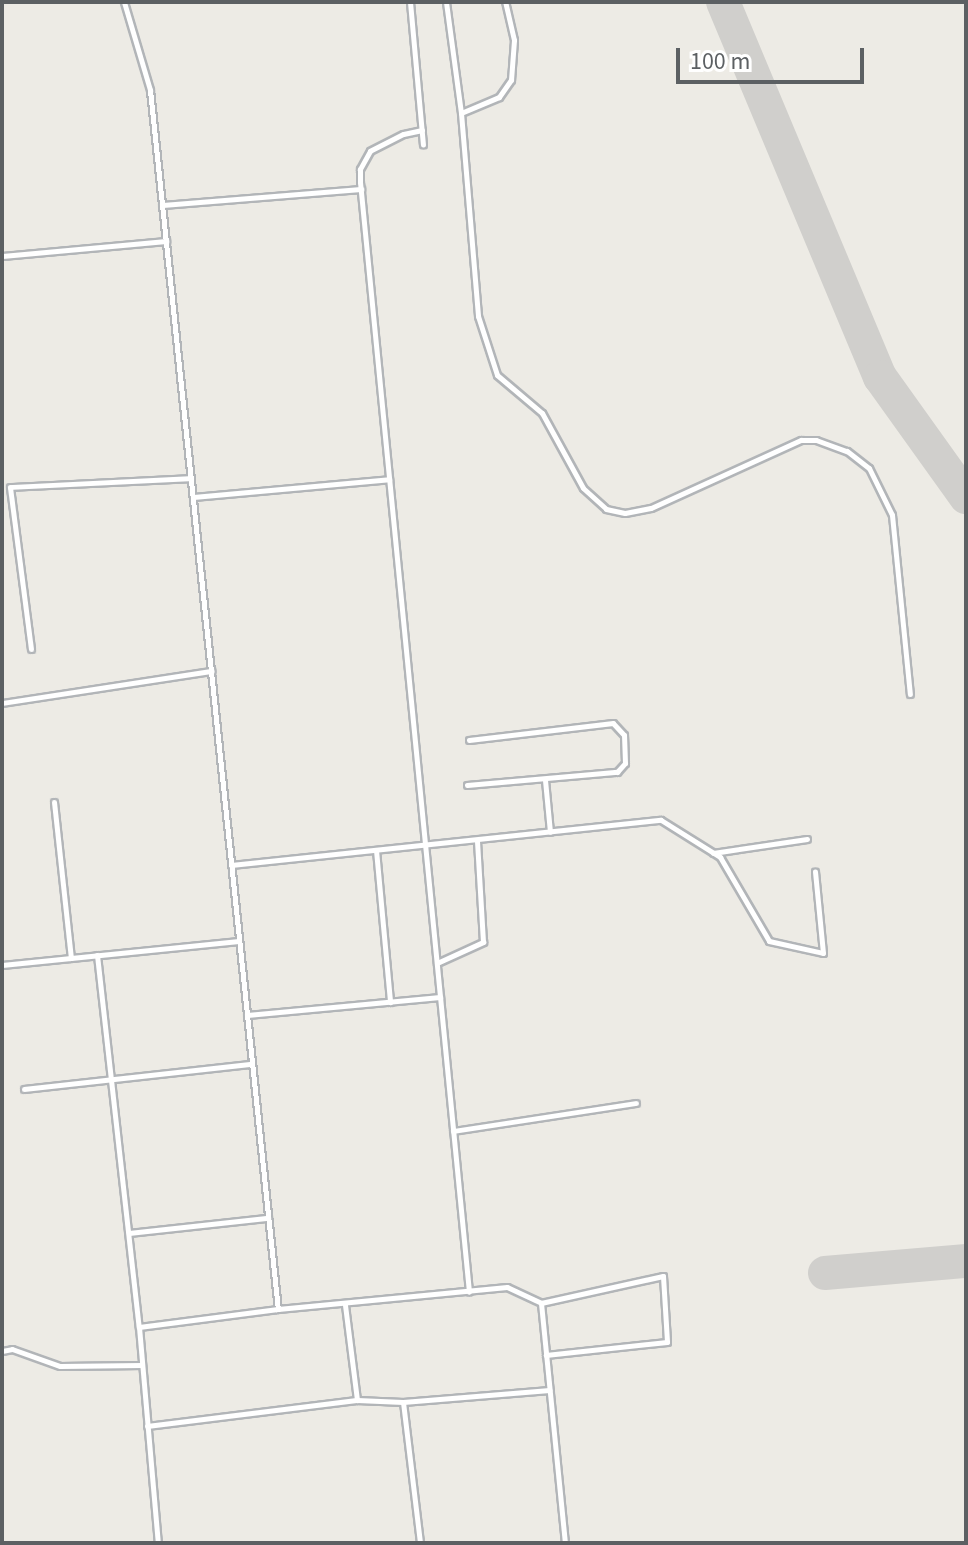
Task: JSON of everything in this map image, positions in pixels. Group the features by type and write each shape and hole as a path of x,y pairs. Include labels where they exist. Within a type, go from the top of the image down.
{"lane":[{"path":"124,2 150,90 278,1309"},
{"path":"410,2 423,144"},
{"path":"446,2 461,113 478,316 497,375 542,413 583,488 606,509 625,513 651,508 801,440 816,440 847,451 869,468 892,515 910,694"},
{"path":"461,113 499,97 511,80 514,40 505,2"},
{"path":"422,130 403,134 370,151 360,169 469,1292"},
{"path":"162,205 361,189"},
{"path":"2,256 166,241"},
{"path":"31,649 10,487 191,478"},
{"path":"193,497 389,479"},
{"path":"2,703 212,671"},
{"path":"467,785 545,780 621,770 625,763 622,730 608,723 469,740"},
{"path":"545,780 550,832"},
{"path":"54,802 71,958"},
{"path":"231,865 661,820 720,857 769,941 823,953 815,871"},
{"path":"713,853 807,839"},
{"path":"437,963 483,942 477,840"},
{"path":"376,850 390,1002"},
{"path":"2,965 239,941"},
{"path":"97,955 139,1327 158,1543"},
{"path":"247,1015 440,997"},
{"path":"24,1089 252,1064"},
{"path":"453,1131 636,1103"},
{"path":"129,1233 268,1218"},
{"path":"139,1327 278,1309 345,1305 507,1287 541,1303 663,1276 667,1342 546,1355"},
{"path":"541,1303 565,1543"},
{"path":"345,1305 357,1400"},
{"path":"2,1351 12,1349 60,1366 142,1365"},
{"path":"147,1426 357,1400 403,1402 550,1390"},
{"path":"403,1402 420,1543"}],"taxiway":[{"path":"723,2 880,377 966,497"},
{"path":"825,1273 966,1261"}]}
